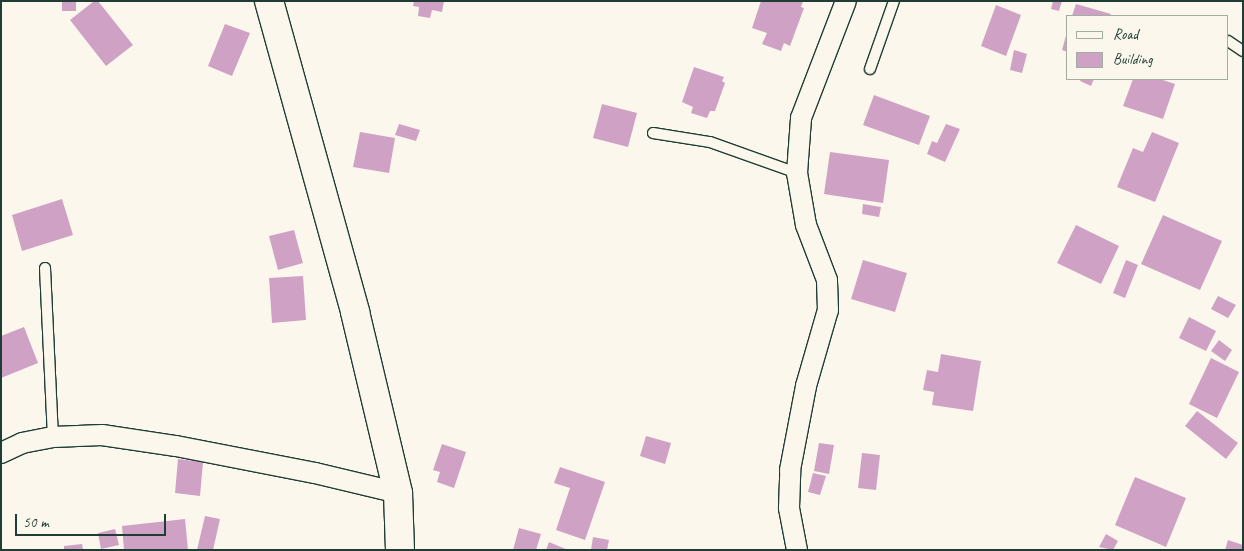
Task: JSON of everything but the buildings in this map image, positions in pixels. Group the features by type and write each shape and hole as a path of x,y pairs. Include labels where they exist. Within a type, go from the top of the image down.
{"street":[{"path":"269,1 356,312 398,493 400,550"},
{"path":"797,550 789,508 790,470 806,386 828,310 827,280 806,225 796,174 802,118 846,1"},
{"path":"1,453 22,443 53,437 102,435 176,446 315,473 398,493"}],"lane":[{"path":"870,68 894,1"},
{"path":"1229,42 1243,51"},
{"path":"653,133 710,142 796,174"},
{"path":"45,268 53,437"}]}
